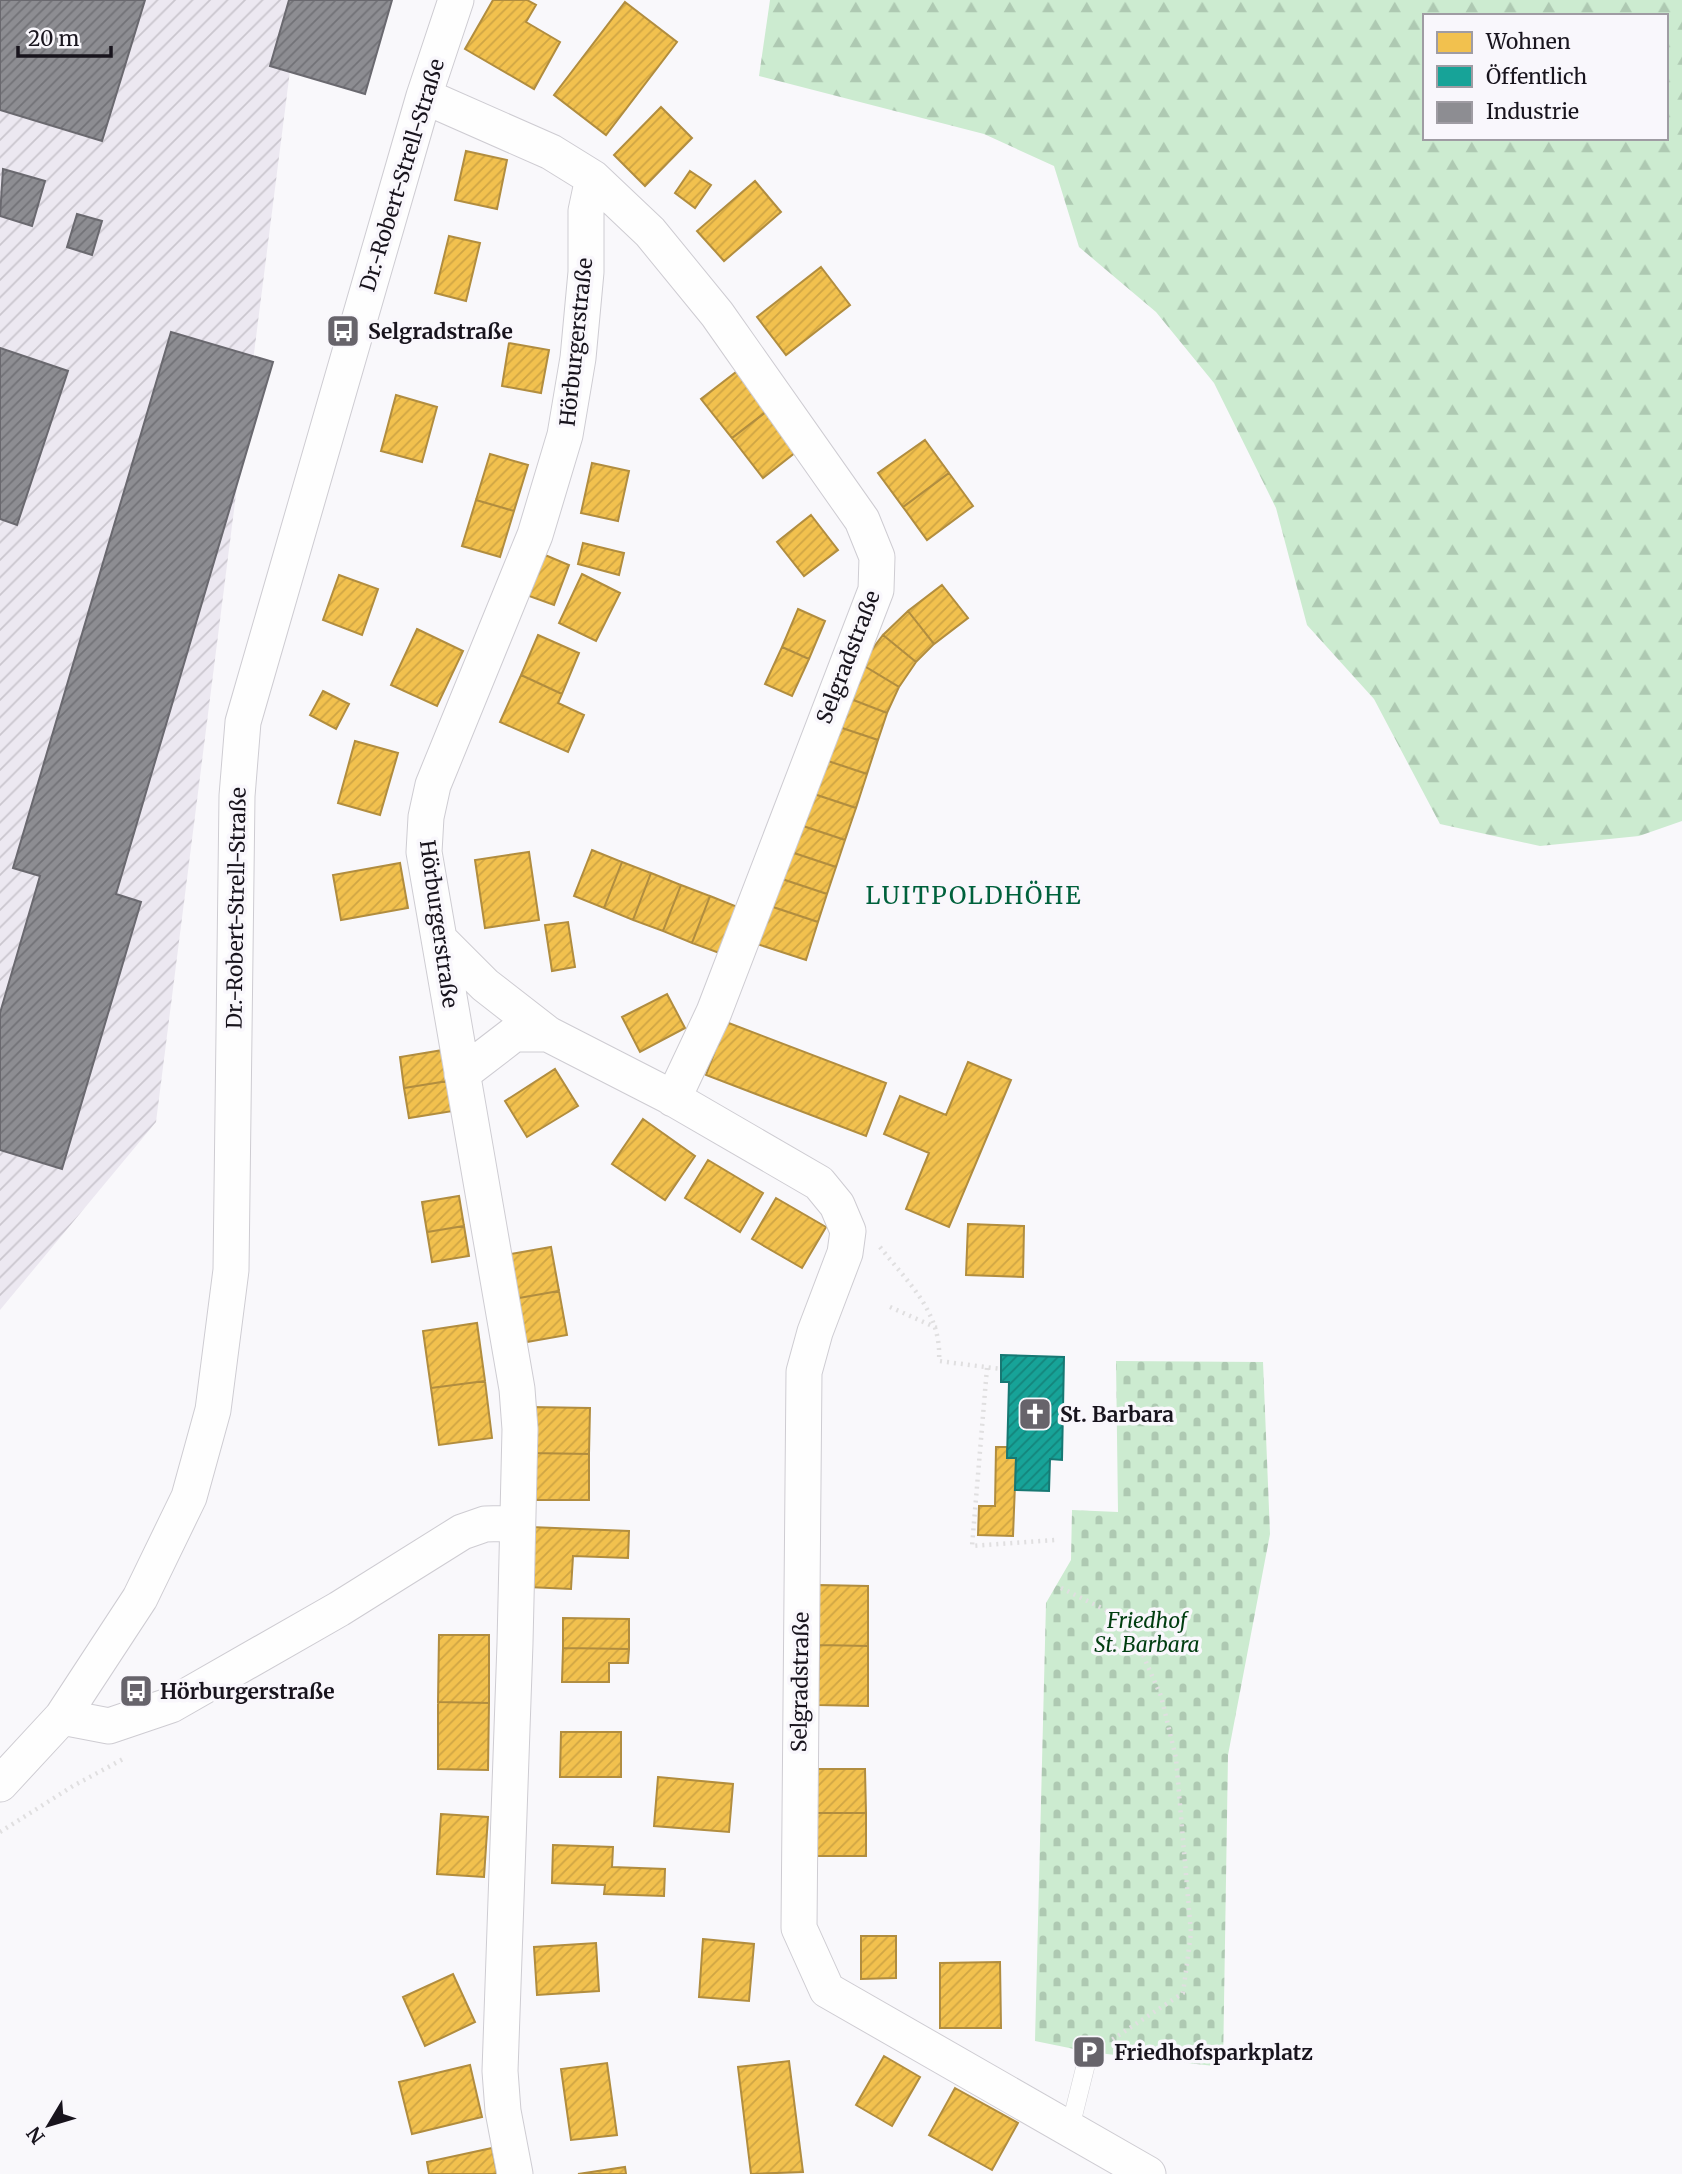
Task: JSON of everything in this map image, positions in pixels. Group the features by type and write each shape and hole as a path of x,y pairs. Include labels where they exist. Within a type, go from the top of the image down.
{"street":[{"name":"Dr.-Robert-Strell-Straße","path":"0,1784 62,1717 140,1598 189,1497 213,1410 231,1270 237,796 243,722 424,96 456,0"},
{"name":"Selgradstraße","path":"424,96 551,152 593,178 650,232 717,313 862,520 877,557 876,590 714,1012 673,1099"},
{"name":"Hörburgerstraße","path":"515,2174 503,2111 500,2071 520,1429 517,1389 424,852 426,817 433,785 536,535 565,435 578,358 586,272 586,211 593,178"},
{"name":"Selgradstraße","path":"439,939 485,985 548,1034 673,1099 820,1183 837,1205 848,1231 845,1253 815,1332 804,1372 799,1928 827,1990 1148,2174"},
{"name":"Selgradstraße","path":"462,1074 514,1034 548,1034"},
{"path":"62,1717 109,1726 171,1705 339,1609 462,1532 485,1524 517,1523"}],"lane":[{"path":"1070,2129 1089,2052"}],"path":[{"path":"876,1242 919,1293 937,1328 939,1361 1001,1369"},
{"path":"890,1307 937,1328"},
{"path":"987,1368 972,1546 1055,1540"},
{"path":"1061,1588 1128,1621 1161,1696 1176,1758 1191,1933 1184,1993 1149,2018 1089,2052"}],"shaded area":[{"path":"0,0 299,0 156,1122 0,1310"}],"green space":[{"path":"770,0 1682,0 1682,821 1639,836 1540,846 1440,824 1374,699 1307,625 1276,508 1214,383 1156,312 1079,247 1054,166 984,134 759,76"},
{"name":"Friedhof St. Barbara","path":"1116,1361 1263,1362 1270,1534 1228,1755 1223,2067 1089,2052 1035,2041 1046,1603 1071,1560 1072,1510 1118,1512"}],"building: Wohnen":[{"path":"493,0 527,0 536,5 526,22 560,42 534,89 465,49"},
{"path":"625,2 677,42 606,135 554,95"},
{"path":"661,107 692,138 645,186 614,155"},
{"path":"466,151 507,160 497,209 455,200"},
{"path":"690,171 711,185 695,208 675,193"},
{"path":"755,181 781,212 724,261 697,231"},
{"path":"449,236 480,243 466,301 435,293"},
{"path":"821,267 850,305 786,355 757,317"},
{"path":"509,343 549,350 541,393 502,386"},
{"path":"740,369 771,408 732,438 701,399"},
{"path":"396,395 437,407 422,462 381,451"},
{"path":"771,408 801,448 763,478 732,438"},
{"path":"925,440 949,473 903,507 878,473"},
{"path":"490,454 528,465 514,511 476,500"},
{"path":"592,463 629,471 618,521 581,513"},
{"path":"949,473 973,506 927,540 903,507"},
{"path":"476,500 514,511 500,557 462,546"},
{"path":"811,515 838,550 804,576 777,542"},
{"path":"583,543 624,553 619,575 578,564"},
{"path":"545,555 569,565 554,605 529,596"},
{"path":"582,574 620,593 596,641 559,623"},
{"path":"339,575 378,589 362,635 323,620"},
{"path":"942,585 968,618 934,644 908,611"},
{"path":"798,609 825,621 809,659 782,647"},
{"path":"908,611 934,644 916,662 883,635"},
{"path":"417,629 463,651 437,706 391,685"},
{"path":"538,635 579,653 562,694 521,675"},
{"path":"883,635 916,662 899,687 861,664"},
{"path":"782,647 809,659 792,696 765,684"},
{"path":"861,664 899,687 887,713 843,696"},
{"path":"521,675 562,694 558,703 584,715 568,752 500,722"},
{"path":"323,691 349,704 336,729 310,715"},
{"path":"843,696 887,713 878,740 830,724"},
{"path":"830,724 878,740 867,774 819,758"},
{"path":"355,741 398,753 380,815 338,803"},
{"path":"819,758 867,774 856,808 808,792"},
{"path":"808,792 856,808 845,840 797,824"},
{"path":"797,824 845,840 836,867 788,851"},
{"path":"592,850 622,862 604,908 574,896"},
{"path":"788,851 836,867 827,894 779,878"},
{"path":"529,852 539,920 485,928 475,860"},
{"path":"622,862 651,873 633,920 604,908"},
{"path":"400,863 408,908 341,920 333,875"},
{"path":"651,873 681,885 663,931 633,920"},
{"path":"779,878 827,894 818,922 770,906"},
{"path":"681,885 710,896 692,943 663,931"},
{"path":"710,896 740,908 722,954 692,943"},
{"path":"770,906 818,922 806,960 757,944"},
{"path":"568,922 575,967 552,971 545,925"},
{"path":"667,994 685,1028 640,1052 622,1017"},
{"path":"726,1022 886,1083 866,1136 706,1075"},
{"path":"443,1050 448,1081 404,1088 400,1057"},
{"path":"968,1062 1011,1080 949,1227 906,1209 929,1153 884,1134 900,1096 946,1115"},
{"path":"555,1069 578,1106 527,1137 505,1101"},
{"path":"448,1081 453,1111 409,1118 404,1088"},
{"path":"643,1119 695,1156 665,1200 612,1164"},
{"path":"708,1160 763,1193 740,1232 685,1198"},
{"path":"459,1196 464,1226 427,1232 422,1202"},
{"path":"776,1198 826,1227 802,1268 752,1239"},
{"path":"968,1224 1024,1226 1023,1277 966,1275"},
{"path":"464,1226 469,1256 432,1262 427,1232"},
{"path":"551,1247 559,1291 513,1299 505,1255"},
{"path":"559,1291 567,1335 521,1343 513,1299"},
{"path":"477,1323 485,1381 431,1388 423,1331"},
{"path":"485,1381 492,1438 439,1445 431,1388"},
{"path":"531,1407 590,1408 589,1454 530,1453"},
{"path":"996,1447 1007,1447 1007,1458 1016,1458 1013,1536 978,1535 979,1506 995,1506"},
{"path":"530,1453 589,1454 589,1500 529,1500"},
{"path":"530,1527 629,1531 628,1558 573,1556 571,1589 528,1587"},
{"path":"819,1585 868,1586 868,1646 819,1645"},
{"path":"563,1618 629,1619 629,1649 563,1648"},
{"path":"439,1635 489,1635 489,1703 438,1702"},
{"path":"819,1645 868,1646 868,1706 818,1705"},
{"path":"563,1648 629,1649 628,1663 609,1663 609,1682 562,1682"},
{"path":"438,1702 489,1703 488,1770 438,1769"},
{"path":"561,1732 621,1732 621,1777 560,1777"},
{"path":"816,1769 865,1769 866,1813 816,1813"},
{"path":"658,1777 733,1784 729,1832 654,1826"},
{"path":"816,1813 866,1813 866,1856 817,1856"},
{"path":"441,1814 488,1817 484,1877 437,1874"},
{"path":"553,1845 613,1847 612,1867 665,1869 664,1896 604,1894 605,1885 552,1883"},
{"path":"861,1936 896,1936 896,1978 861,1979"},
{"path":"703,1939 754,1944 749,2001 699,1997"},
{"path":"596,1943 599,1991 537,1995 534,1947"},
{"path":"1000,1962 1001,2028 940,2028 940,1963"},
{"path":"453,1974 475,2022 425,2046 403,1997"},
{"path":"884,2056 920,2077 892,2126 856,2105"},
{"path":"789,2061 803,2172 751,2174 738,2067"},
{"path":"607,2063 617,2135 571,2140 561,2069"},
{"path":"470,2065 482,2117 412,2134 399,2082"},
{"path":"955,2088 1018,2123 992,2170 929,2135"},
{"path":"492,2148 497,2174 429,2174 427,2162"},
{"path":"625,2167 626,2174 578,2174"}],"building: Öffentlich":[{"name":"St. Barbara","path":"1001,1355 1064,1357 1062,1460 1050,1459 1049,1491 1015,1490 1016,1458 1007,1458 1009,1382 1001,1382"}],"building: Industrie":[{"path":"0,0 145,0 102,141 0,110"},
{"path":"289,0 392,0 365,94 270,66"},
{"path":"3,169 45,181 32,226 0,216"},
{"path":"77,214 102,221 92,255 67,247"},
{"path":"171,332 273,362 116,894 141,902 62,1169 0,1150 0,1013 40,876 13,868"},
{"path":"0,348 68,371 17,525 0,519"}],"place":[{"name":"Selgradstraße","path":"343,331"},
{"name":"St. Barbara","path":"1035,1414"},
{"name":"Hörburgerstraße","path":"136,1691"},
{"name":"Friedhofsparkplatz","path":"1089,2052"}],"district":[{"name":"LUITPOLDHÖHE","path":"974,895"}]}
